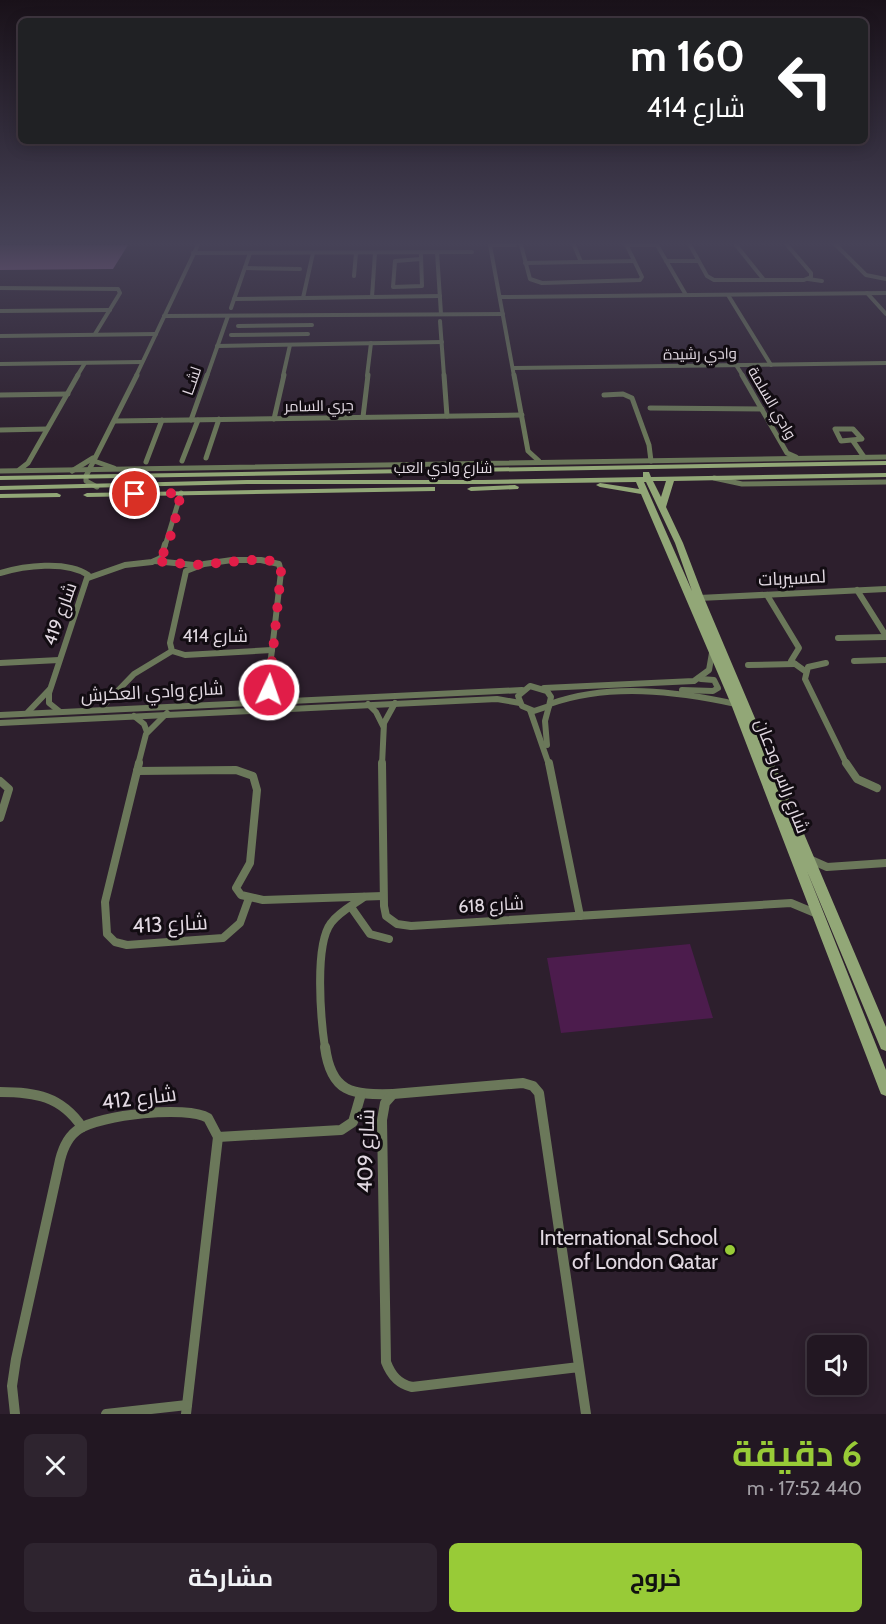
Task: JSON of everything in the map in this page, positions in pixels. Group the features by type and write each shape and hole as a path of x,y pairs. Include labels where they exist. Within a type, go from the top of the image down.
{"street":[{"path":"95,334 109,311"},
{"path":"89,475 166,311"},
{"path":"502,311 528,451 542,463"},
{"path":"738,311 771,365"},
{"path":"164,316 503,314"},
{"name":"لشــا","path":"185,467 195,420 228,316"},
{"path":"273,334 278,316"},
{"path":"440,321 447,416"},
{"path":"238,326 312,325"},
{"path":"0,336 156,334"},
{"path":"231,335 308,334"},
{"path":"217,346 442,342"},
{"path":"363,417 371,343"},
{"path":"274,419 291,345"},
{"path":"0,364 142,362"},
{"path":"16,471 28,464 85,363"},
{"name":"وادي رشيدة","path":"514,368 886,363"},
{"name":"وادي السلمة","path":"736,365 787,453 800,458"},
{"path":"0,395 68,393"},
{"path":"604,395 623,394 632,398 649,445 648,452 651,461"},
{"path":"650,408 762,409"},
{"name":"جري السامر","path":"115,421 522,415"},
{"path":"206,459 219,419"},
{"path":"146,462 162,420"},
{"path":"0,430 48,429"},
{"path":"833,430 855,430 862,439 853,441 840,440 833,430"},
{"path":"853,441 864,457"},
{"path":"519,463 528,451"},
{"name":"وادي السلمة","path":"782,459 787,453"},
{"path":"0,486 66,483 89,475 126,470 185,467 864,457 886,460"},
{"path":"70,472 96,459 126,470"},
{"path":"698,466 711,460"},
{"name":"شارع وادي العب","path":"0,496 272,492 503,484 611,479 698,466 793,465 886,460"},
{"path":"552,462 577,468"},
{"path":"484,470 507,463"},
{"path":"28,464 30,471"},
{"path":"642,475 772,470 793,465"},
{"path":"0,478 89,475 185,467"},
{"path":"2,472 70,472 89,475 101,487 116,480 170,479 185,467"},
{"name":"شارع وادي العب","path":"185,467 223,474 615,467 642,475 671,478 886,475"},
{"path":"503,484 517,477 611,474 616,472 615,467"},
{"name":"شارع راس ودعان","path":"642,475 644,492 736,704 806,891 886,1089"},
{"name":"شارع راس ودعان","path":"642,475 662,506 684,553 699,598 886,1044"},
{"path":"853,482 866,476"},
{"path":"662,506 671,478"},
{"path":"714,478 737,483 886,482"},
{"path":"594,486 611,479"},
{"path":"247,482 272,492"},
{"name":"شارع وادي العب","path":"0,486 101,487 247,482 483,482 594,486 644,492"},
{"path":"826,482 831,489"},
{"path":"156,561 163,556 181,493"},
{"name":"شارع 414","path":"256,703 267,687 272,650 281,572 279,564 265,559 194,565 184,575 170,643 172,651 185,655 272,650"},
{"name":"شارع 419","path":"88,578 125,565 156,561 194,565"},
{"name":"شارع 419","path":"0,573 16,569 76,567 86,571 88,578 50,688 27,713"},
{"name":"لمسيربات","path":"699,598 886,589"},
{"path":"857,590 886,637"},
{"path":"767,595 799,648 791,658 805,671 807,683 848,768 857,779 877,788"},
{"path":"838,638 886,637"},
{"path":"700,679 711,665 712,650"},
{"path":"104,705 134,674 172,651"},
{"name":"شارع 419","path":"0,663 59,660"},
{"path":"854,661 886,660"},
{"path":"805,671 812,665 826,663"},
{"path":"748,665 795,664"},
{"path":"700,679 714,680 718,688 713,691 698,689 583,695 549,705 538,711 530,710 520,703 518,696 522,690 535,686 544,688 685,683 700,679"},
{"path":"267,687 279,701"},
{"path":"50,688 49,703 63,712"},
{"path":"544,688 551,697 545,722 546,751 580,916"},
{"name":"شارع وادي العكرش","path":"0,715 522,690"},
{"path":"665,692 693,694 736,704"},
{"name":"شارع وادي العكرش","path":"0,723 167,713 497,699 520,703"},
{"name":"شارع 618","path":"395,703 383,726 382,896 386,917 405,926 791,903 815,913"},
{"path":"368,704 376,712 383,726"},
{"path":"530,710 546,751"},
{"path":"167,713 147,732 137,771 236,770 253,776 258,790 249,862 236,888 242,895 263,900 382,896"},
{"path":"132,715 141,720 147,732"},
{"name":"شارع 413","path":"137,771 105,902 107,934 115,942 127,945 223,938 240,923 249,898"},
{"path":"0,781 7,784 9,794 0,818"},
{"path":"808,858 827,867 886,863"},
{"path":"817,880 827,867"},
{"path":"791,903 801,899 806,891"},
{"path":"364,897 333,921 327,932 322,964 324,1053 330,1074 345,1089 361,1094 393,1094"},
{"path":"351,907 360,925 368,934 389,939"},
{"name":"شارع 409","path":"579,1367 412,1387 394,1377 386,1362 382,1120 385,1102 393,1094 523,1083 534,1086 540,1093 586,1414"},
{"path":"0,1092 45,1095 66,1105 82,1127"},
{"path":"106,1414 186,1410 218,1137 341,1130 352,1122 361,1094"},
{"name":"شارع 412","path":"15,1414 12,1386 16,1359 60,1161 67,1142 82,1127 99,1122 175,1112 195,1112 212,1120 218,1137"}],"shaded area":[{"path":"690,944 713,1018 561,1033 547,958"}],"place":[{"name":"International School of London Qatar","path":"730,1250"}],"route":[{"path":"135,494 181,493 163,556 156,561 194,565 265,559 279,564 281,572 267,687 269,690"}]}
